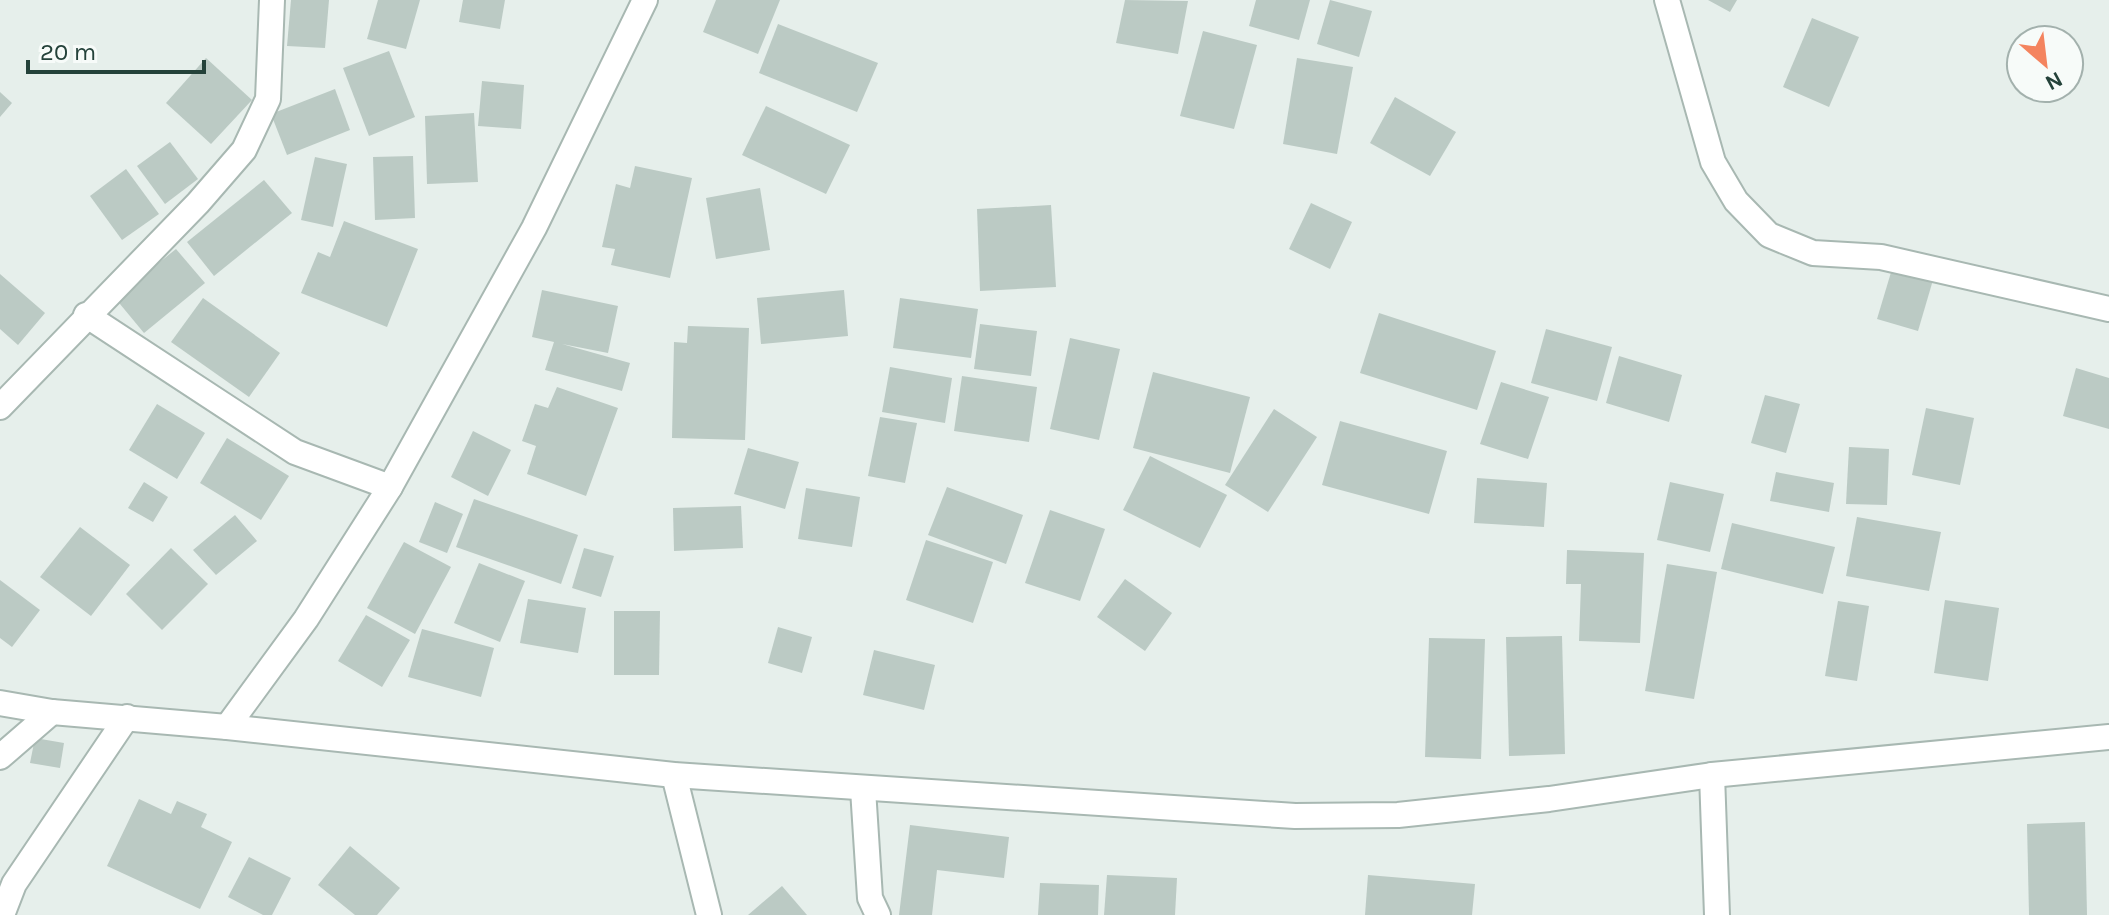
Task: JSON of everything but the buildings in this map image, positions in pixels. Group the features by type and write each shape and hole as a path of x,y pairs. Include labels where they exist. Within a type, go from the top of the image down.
{"street":[{"path":"0,407 198,203 244,150 268,99 272,0"},
{"path":"227,727 306,619 390,487 534,228 645,0"},
{"path":"1667,0 1713,162 1736,201 1769,235 1813,253 1881,257 2109,309"},
{"path":"86,315 295,452 390,487"},
{"path":"0,703 52,712 227,727 674,775 1295,816 1398,815 1549,799 1712,775 2109,737"},
{"path":"0,757 52,712"},
{"path":"2,915 14,884 127,717"},
{"path":"674,775 709,915"},
{"path":"1712,775 1717,915"},
{"path":"863,789 870,898 878,915"}]}
